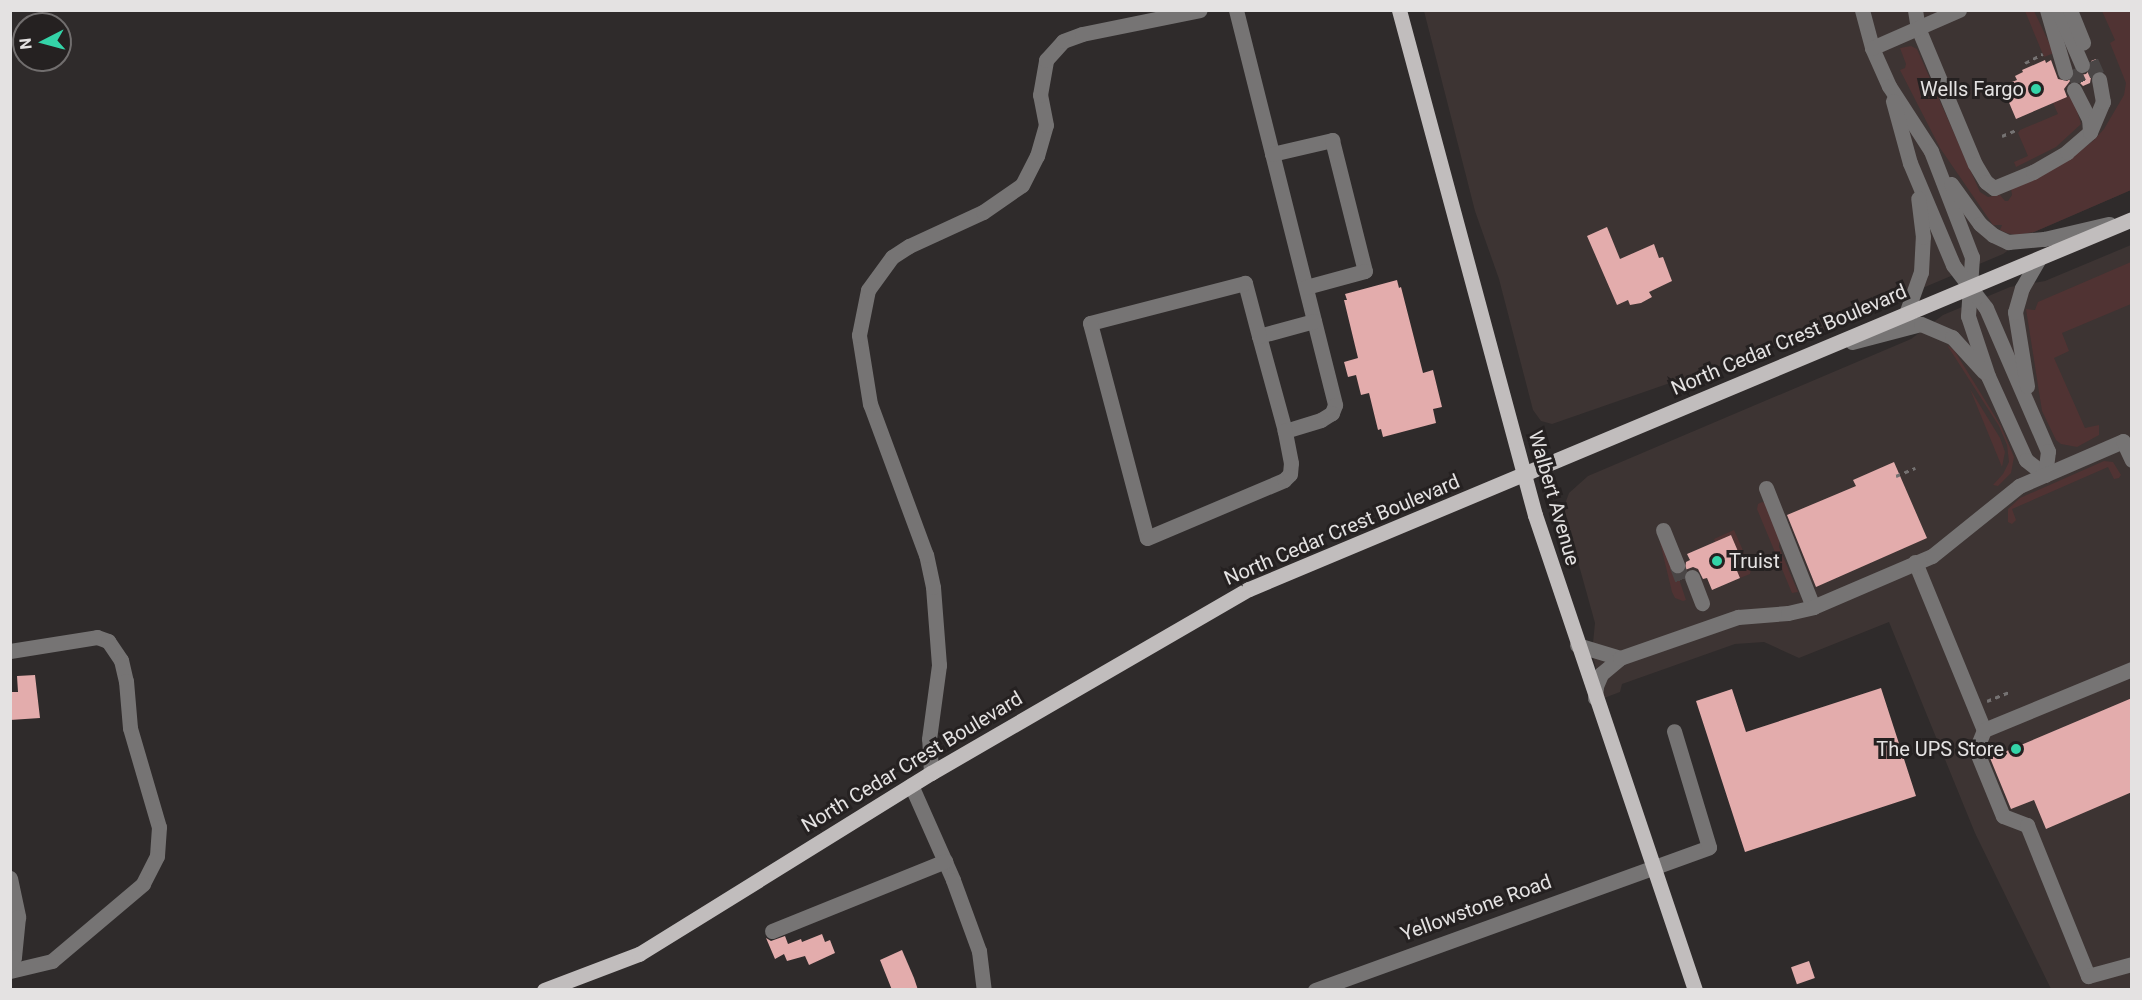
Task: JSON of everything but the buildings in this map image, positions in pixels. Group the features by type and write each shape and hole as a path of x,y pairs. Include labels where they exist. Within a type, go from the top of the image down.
{"main road":[{"name":"Walbert Avenue","path":"1397,14 1525,476 1577,645 1695,990"},
{"name":"North Cedar Crest Boulevard","path":"544,990 639,954 930,772 1249,589 1525,476 1826,348 1907,311 2131,219"}],"street":[{"path":"930,772 929,739 939,665 934,596 926,555 870,405 859,335 868,290 892,257 909,246 983,212 1022,185 1037,156 1046,124 1040,95 1046,60 1063,41 1082,34 1200,10"},
{"path":"1236,10 1335,405 1332,412 1321,420 1285,431"},
{"path":"1862,10 1872,48 1889,86 1966,209 1993,235 2008,242 2044,238 2131,219"},
{"path":"1915,10 1918,28 1975,164 1989,185 1994,188 2033,172 2067,152 2089,126 2103,102 2086,85 2089,126"},
{"path":"1872,48 1959,10"},
{"path":"2047,10 2078,67"},
{"path":"2058,10 2078,67"},
{"path":"2070,10 2078,67"},
{"path":"1889,86 1921,212 1921,272 1907,311"},
{"path":"1272,154 1332,140 1365,271 1306,287"},
{"path":"1931,151 1972,257 1968,316 1988,376 2026,460 2045,475"},
{"path":"1910,163 1953,265 1986,308 2031,410 2048,451 2045,475"},
{"path":"2031,410 2015,312 2022,288 2039,258"},
{"path":"1245,283 1285,431 1292,463 1290,474 1284,480 1147,538 1090,323 1245,283"},
{"path":"1259,336 1314,321"},
{"path":"1826,348 1921,324 1952,337 1988,376"},
{"path":"1595,698 1596,686 1601,674 1620,658 1738,616 1788,613 1813,608 1932,556 2019,486 2123,441 2132,460"},
{"path":"1766,488 1813,608"},
{"path":"1667,529 1681,564"},
{"path":"1915,562 1984,730 1976,750 2003,816 2027,825 2088,976 2132,964"},
{"path":"1688,579 1698,605"},
{"path":"10,651 97,638 108,640 121,660 126,681 130,728 159,827 157,856 143,884 52,961 10,971"},
{"path":"1577,645 1620,658"},
{"path":"1984,730 2132,669"},
{"name":"Yellowstone Road","path":"1315,990 1709,847 1674,730"},
{"path":"911,785 945,861 979,951 984,990"},
{"path":"772,931 945,861"},
{"path":"10,878 18,917 14,957 10,962"}],"path":[{"path":"2025,63 2043,54"},
{"path":"2002,136 2016,130"},
{"path":"1896,476 1915,468"},
{"path":"1983,703 2009,692"}],"shaded area":[{"path":"1424,11 2131,11 2131,190 2034,232 2003,254 1828,328 1552,424 1541,421 1533,410 1499,279 1475,211"},
{"path":"2025,11 2034,11 2054,53 2044,57"},
{"path":"2102,11 2131,11 2131,190 2034,232 2015,235 2000,230 2002,225 1993,225 1940,148 1900,70 1905,68 1906,64 1900,48 1911,46 1917,49 1980,192 1988,197 2000,195 2008,201 2012,195 2011,188 2074,156 2094,140 2104,129 2124,95 2126,83 2110,43 2115,40"},
{"path":"2072,95 2081,124 2056,147 2016,167 2014,162 2028,156 2018,133 2020,130 2058,114 2053,103"},
{"path":"2131,245 2131,989 2051,989 1975,833 1889,622 1799,658 1764,642 1735,644 1622,684 1620,692 1604,698 1592,653 1595,623 1565,515 1565,504 1569,493 1588,476 1911,339 1943,315 2010,287 2045,281"},
{"path":"2131,262 2131,304 2062,333 2069,351 2054,358 2085,428 2099,425 2099,435 2077,447 2061,444 2056,440 2042,411 2026,309 2035,310 2038,302"},
{"path":"1947,345 1954,350 2001,426 2014,457 2011,473 1998,486 1993,485 2003,474 2009,462 2007,445 1999,426"},
{"path":"1970,389 2000,438 2005,452 2002,467"},
{"path":"2104,461 2113,462 2121,475 2119,478 2114,479 2108,467 2012,509 2016,520 2012,524 2008,522 2008,509 2020,498"},
{"path":"1766,503 1780,532 1779,547 1798,592 1792,593 1757,509 1758,504"},
{"path":"1734,530 1751,569 1750,574 1740,578 1735,566 1743,563 1731,535 1715,542 1714,539"},
{"path":"1660,542 1663,543 1686,600 1675,598 1672,592"}],"tunnel":[{"path":"2091,61 2099,79"},
{"path":"2073,69 2081,87"},
{"path":"1677,565 1683,581"}],"place":[{"name":"Wells Fargo","path":"2036,89"},
{"name":"Truist","path":"1717,561"},
{"name":"The UPS Store","path":"2016,749"}]}
